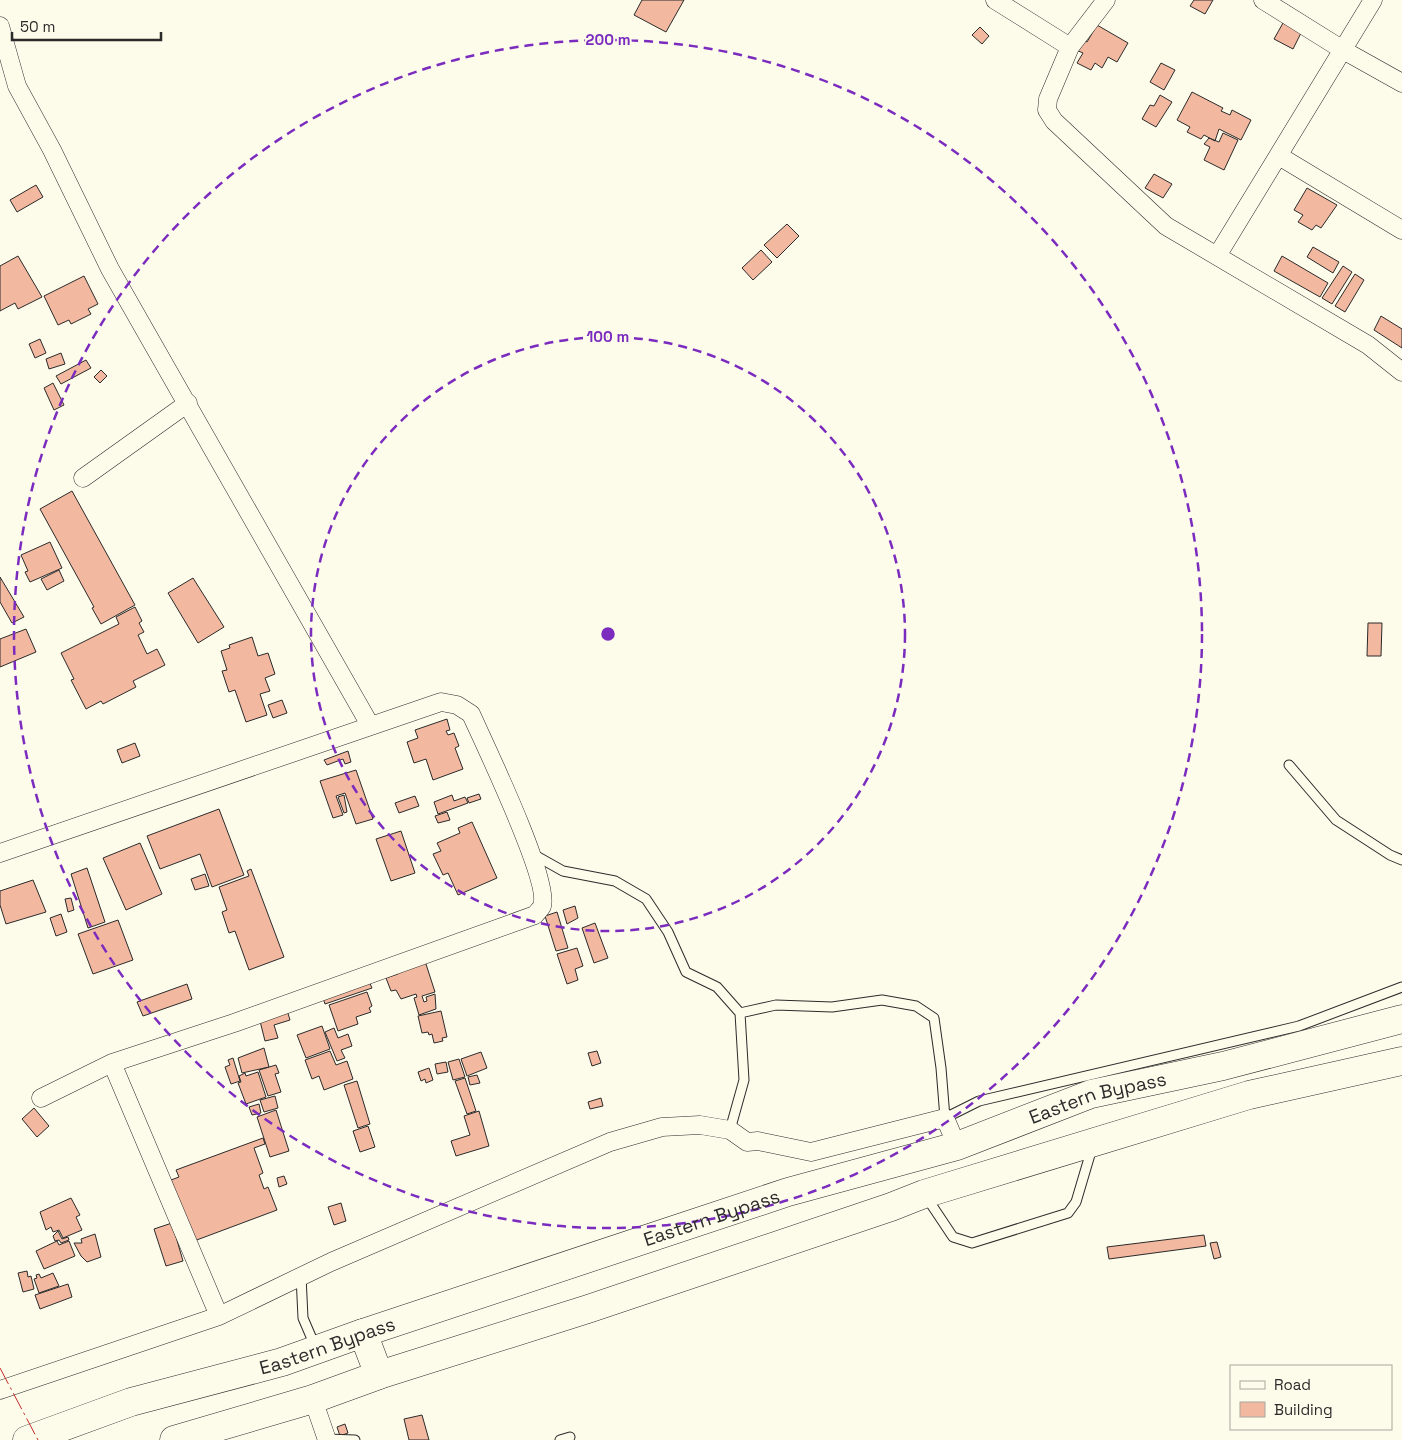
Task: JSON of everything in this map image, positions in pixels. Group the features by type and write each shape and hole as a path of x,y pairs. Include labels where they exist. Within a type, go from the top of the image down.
{"main road":[{"name":"Eastern Bypass","path":"27,1440 131,1402 282,1362 363,1333 788,1192 958,1146 1091,1094 1223,1066 1402,1019"},
{"path":"174,1440 313,1398 379,1375 652,1288 891,1207 924,1194 1249,1096 1402,1062"},
{"path":"363,1333 379,1375"}],"street":[{"path":"995,0 1070,47"},
{"path":"1106,0 1070,47 1048,98 1047,110 1054,122 1166,226 1368,345 1402,372"},
{"path":"1263,0 1343,50 1402,83"},
{"path":"1217,256 1373,0"},
{"path":"0,26 17,86 52,150 110,269 370,725"},
{"path":"1279,156 1402,230"},
{"path":"83,478 188,403"},
{"path":"0,853 441,702 457,705 471,714 532,853 543,898 542,906 535,915 234,1023 112,1063 41,1098"},
{"path":"112,1063 219,1316"},
{"path":"0,1390 219,1316 301,1276 610,1142 662,1127 700,1125 730,1130 747,1142 758,1141 812,1152 945,1118 958,1146"},
{"path":"313,1398 326,1439"}],"lane":[{"path":"1289,765 1336,820 1390,856 1402,860"},
{"path":"532,853 563,871 615,881 646,899 668,932 686,972 717,987 740,1013 744,1080 730,1130"},
{"path":"740,1013 776,1005 832,1007 882,1000 916,1006 934,1018 942,1068 945,1118 979,1101 1299,1026 1402,987"},
{"path":"924,1194 953,1237 972,1243 1068,1213 1076,1202 1094,1143"},
{"path":"301,1276 303,1318 316,1349"},
{"path":"560,1440 570,1437"},
{"path":"326,1439 355,1440"}],"building":[{"path":"642,0 684,0 666,32 634,15"},
{"path":"1194,0 1213,0 1205,14 1190,6"},
{"path":"1283,23 1301,33 1293,49 1274,39"},
{"path":"1097,25 1128,43 1117,62 1108,57 1102,68 1095,63 1091,70 1077,63 1083,53 1074,49 1080,38 1087,42"},
{"path":"980,27 989,36 982,44 972,35"},
{"path":"1161,63 1175,70 1164,90 1150,82"},
{"path":"1192,92 1223,108 1221,111 1230,115 1232,110 1251,120 1241,140 1219,129 1215,141 1204,135 1201,139 1187,132 1190,127 1177,120"},
{"path":"1160,95 1172,102 1156,127 1142,119 1150,105 1154,106"},
{"path":"1223,133 1238,140 1224,170 1204,160 1210,147 1204,144 1209,138 1219,142"},
{"path":"1154,174 1172,184 1163,198 1145,188"},
{"path":"36,185 43,197 17,212 10,200"},
{"path":"1307,188 1337,205 1321,228 1316,225 1312,230 1298,222 1303,215 1294,210"},
{"path":"787,224 799,236 777,258 764,245"},
{"path":"1313,247 1339,262 1333,273 1307,257"},
{"path":"761,250 772,262 753,280 742,268"},
{"path":"18,256 42,297 18,309 15,303 0,311 0,266"},
{"path":"1282,256 1328,283 1320,297 1274,271"},
{"path":"1343,266 1352,272 1332,304 1322,298"},
{"path":"1355,274 1364,280 1345,312 1335,306"},
{"path":"84,276 98,304 88,309 91,314 71,324 69,320 58,325 44,296"},
{"path":"1381,316 1402,329 1402,348 1374,330"},
{"path":"40,339 46,353 35,358 29,344"},
{"path":"61,353 65,364 49,369 46,359"},
{"path":"86,360 91,368 61,384 56,376"},
{"path":"101,370 107,376 100,383 94,377"},
{"path":"53,383 64,405 54,410 44,388"},
{"path":"72,491 135,605 101,624 92,608 94,607 40,509"},
{"path":"50,542 62,568 30,582 25,572 28,571 21,555"},
{"path":"59,570 64,581 47,590 41,579"},
{"path":"0,577 24,617 12,623 0,602"},
{"path":"193,578 224,627 198,643 168,593"},
{"path":"135,607 142,621 139,623 144,632 138,635 147,654 157,649 165,665 133,681 136,687 103,704 101,701 86,709 71,680 74,679 61,653 119,624 116,617"},
{"path":"1368,623 1382,623 1381,656 1367,656"},
{"path":"26,629 36,652 0,667 0,639"},
{"path":"252,637 258,656 268,653 275,674 265,678 270,691 260,694 267,715 246,722 235,690 229,692 222,671 227,670 221,651 230,648 229,645"},
{"path":"282,700 287,713 273,718 268,705"},
{"path":"447,719 450,730 446,731 448,735 454,733 459,746 455,748 463,769 433,780 426,759 414,763 407,742 418,738 415,730"},
{"path":"135,743 140,756 122,763 117,750"},
{"path":"348,751 351,762 345,764 343,759 327,765 324,760"},
{"path":"356,770 373,819 356,824 345,793 336,796 343,815 333,818 320,781"},
{"path":"479,794 481,799 469,803 467,798"},
{"path":"344,795 347,812 344,813 338,797"},
{"path":"452,795 454,801 465,797 468,803 438,814 434,802"},
{"path":"415,796 419,806 399,813 395,803"},
{"path":"219,809 244,875 212,887 200,854 160,869 147,836"},
{"path":"447,812 450,820 438,823 435,816"},
{"path":"472,822 497,878 458,895 448,873 443,875 433,854 441,851 437,843 460,833 458,828"},
{"path":"401,831 415,873 391,881 376,839"},
{"path":"140,843 162,894 126,910 103,858"},
{"path":"87,868 105,922 88,928 71,874"},
{"path":"251,869 284,957 249,970 235,931 229,933 222,912 227,910 219,887 249,876 247,871"},
{"path":"205,874 209,886 195,890 191,879"},
{"path":"33,880 46,912 6,924 0,905 0,891"},
{"path":"71,898 74,910 68,912 65,899"},
{"path":"575,906 578,918 567,924 563,910"},
{"path":"557,912 568,948 556,951 545,916"},
{"path":"61,914 67,932 56,936 50,918"},
{"path":"118,920 133,960 93,974 78,934"},
{"path":"595,923 608,958 594,963 582,928"},
{"path":"577,948 583,966 575,969 578,980 567,984 557,954"},
{"path":"425,961 435,992 422,996 424,1002 427,1001 426,997 435,994 436,1009 419,1015 414,998 417,997 416,994 401,999 396,990 391,991 386,978 398,974 397,969"},
{"path":"368,979 372,988 325,1004 322,995"},
{"path":"187,984 192,999 143,1016 137,1002"},
{"path":"367,992 372,1006 369,1008 371,1012 356,1017 358,1024 338,1031 329,1005"},
{"path":"287,1010 290,1020 274,1025 278,1038 265,1041 259,1017"},
{"path":"441,1011 447,1037 442,1038 443,1041 434,1043 432,1034 429,1035 428,1032 422,1033 418,1016"},
{"path":"322,1026 330,1049 306,1058 297,1035"},
{"path":"334,1028 338,1038 348,1034 352,1046 341,1050 345,1058 337,1061 325,1032"},
{"path":"264,1048 269,1067 242,1073 238,1058"},
{"path":"330,1051 336,1065 347,1061 353,1079 324,1090 319,1076 312,1079 305,1060"},
{"path":"597,1051 601,1063 592,1066 588,1053"},
{"path":"481,1052 487,1068 467,1076 461,1059"},
{"path":"233,1058 240,1081 231,1084 225,1067 230,1065 228,1060"},
{"path":"459,1059 465,1077 453,1080 448,1062"},
{"path":"446,1062 448,1072 437,1074 435,1064"},
{"path":"276,1065 279,1073 275,1074 281,1092 268,1096 259,1070"},
{"path":"429,1068 433,1080 426,1083 425,1079 421,1081 418,1072"},
{"path":"258,1072 266,1097 246,1104 238,1083 241,1082 239,1076 245,1073 246,1076"},
{"path":"477,1075 480,1083 470,1085 468,1077"},
{"path":"465,1078 476,1111 467,1114 455,1081"},
{"path":"357,1081 370,1124 358,1128 344,1085"},
{"path":"275,1096 278,1108 264,1112 260,1100"},
{"path":"601,1098 603,1106 590,1109 588,1102"},
{"path":"259,1104 261,1113 252,1115 249,1107"},
{"path":"34,1108 49,1126 37,1137 22,1119"},
{"path":"276,1110 289,1151 270,1157 257,1117"},
{"path":"479,1111 489,1146 456,1156 451,1141 470,1135 464,1116"},
{"path":"368,1126 375,1147 360,1152 353,1131"},
{"path":"263,1138 265,1144 254,1148 263,1173 259,1175 264,1189 268,1187 277,1210 194,1241 171,1180 179,1177 176,1170"},
{"path":"284,1176 287,1184 279,1187 277,1178"},
{"path":"71,1198 80,1215 76,1217 82,1230 63,1238 59,1230 53,1232 51,1227 46,1230 40,1212"},
{"path":"341,1203 346,1221 334,1225 328,1207"},
{"path":"172,1223 183,1261 166,1266 154,1229"},
{"path":"58,1231 62,1239 68,1237 69,1240 61,1243 59,1240 55,1241 53,1236"},
{"path":"95,1234 101,1257 87,1262 81,1256 74,1243 82,1243 81,1239"},
{"path":"1204,1235 1206,1246 1109,1259 1107,1247"},
{"path":"57,1241 59,1245 69,1241 75,1256 44,1269 36,1251"},
{"path":"1217,1242 1221,1257 1214,1259 1210,1243"},
{"path":"27,1271 28,1277 31,1276 34,1289 23,1292 18,1273"},
{"path":"53,1273 59,1286 39,1293 34,1279 37,1278 36,1275 39,1274 41,1278"},
{"path":"68,1284 72,1297 40,1309 35,1295"},
{"path":"422,1415 429,1440 409,1440 404,1419"},
{"path":"345,1424 348,1433 340,1436 337,1427"}],"power":[{"path":"0,1368 38,1440"}]}
